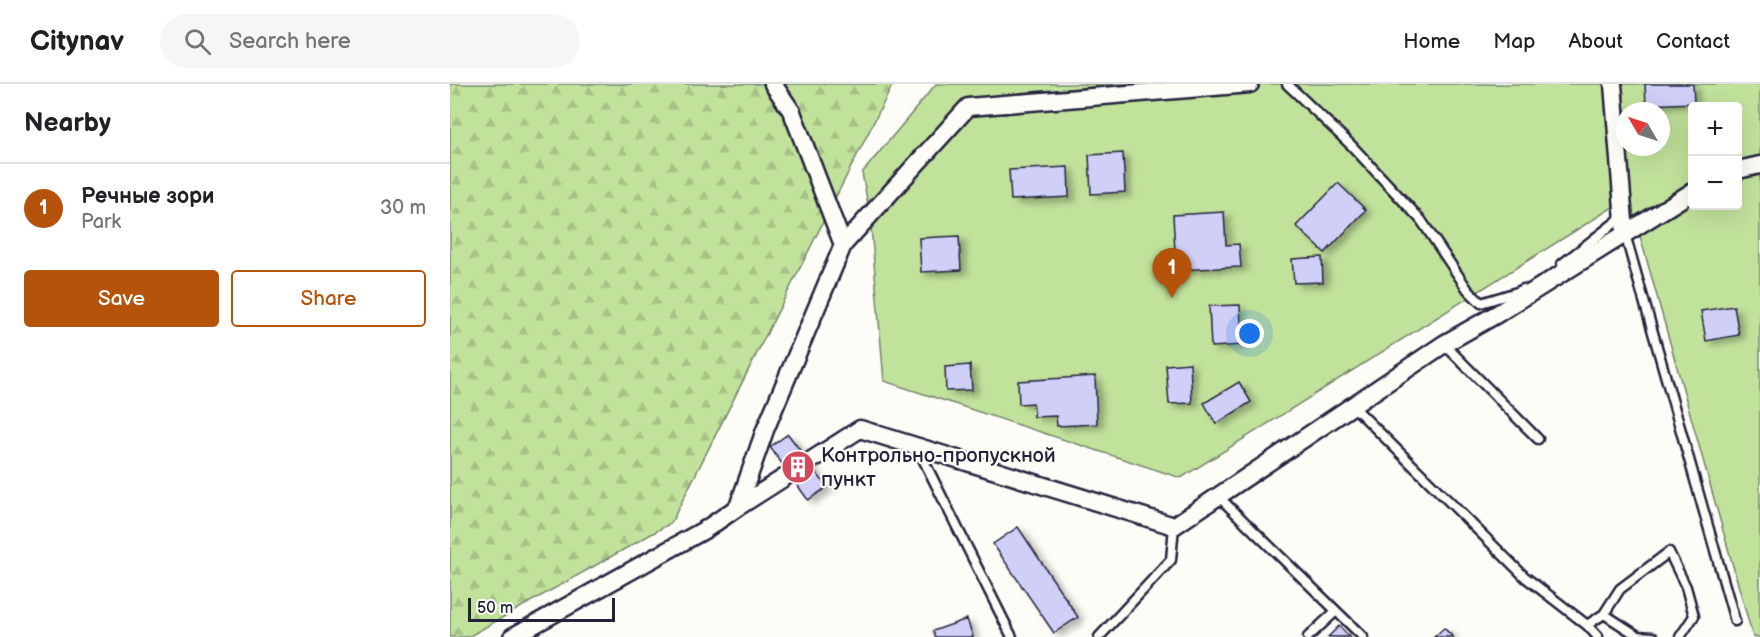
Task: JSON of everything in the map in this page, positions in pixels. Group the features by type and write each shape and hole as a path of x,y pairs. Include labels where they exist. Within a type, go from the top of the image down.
{"street":[{"path":"773,84 792,112 843,245"},
{"path":"738,507 765,430 843,245 968,106 1250,84"},
{"path":"1612,84 1625,234"},
{"path":"1742,169 1760,165"},
{"path":"512,637 706,529 860,429 1174,526 1444,345 1688,195"}],"lane":[{"path":"1287,84 1351,145 1421,220 1468,290 1481,303 1518,292 1565,262 1621,218 1735,621"},
{"path":"1444,345 1538,439"},
{"path":"1352,405 1525,577 1587,625 1598,637"},
{"path":"917,447 1012,637"},
{"path":"1218,496 1363,637"},
{"path":"1099,637 1171,560 1174,526"},
{"path":"1587,625 1604,614 1620,589 1669,552 1686,587 1694,616 1680,637"},
{"path":"1308,637 1336,611"},
{"path":"1604,614 1638,636 1653,637"}],"green space":[{"path":"450,84 893,84 671,523 468,637 450,637"},
{"path":"936,84 1760,84 1760,637 1753,637 1629,197 1181,478 884,381 870,215 862,173"}],"building":[{"path":"1645,84 1693,84 1694,102 1670,104 1670,102 1646,102"},
{"path":"1123,153 1125,192 1091,194 1089,155"},
{"path":"1068,167 1069,197 1011,200 1009,170"},
{"path":"1338,183 1366,210 1325,253 1296,226"},
{"path":"1224,212 1226,245 1239,244 1241,267 1176,270 1173,215"},
{"path":"959,236 961,270 921,272 919,238"},
{"path":"1322,257 1323,282 1294,283 1292,259"},
{"path":"1240,305 1242,345 1211,347 1209,306"},
{"path":"1734,306 1739,335 1706,341 1701,311"},
{"path":"1190,363 1192,403 1169,404 1166,365"},
{"path":"970,365 972,390 946,391 945,367"},
{"path":"1095,376 1097,424 1057,426 1056,416 1034,417 1033,403 1019,404 1018,381"},
{"path":"1239,382 1251,402 1216,424 1204,403"},
{"name":"Контрольно-пропускной пункт","path":"788,434 827,487 808,500 770,447"},
{"path":"1018,527 1078,617 1054,633 993,544"},
{"path":"967,619 973,637 935,637 933,631"},
{"path":"1339,626 1349,637 1328,637"},
{"path":"1444,628 1453,637 1434,637"}],"place":[{"name":"Речные зори","path":"1172,298"},
{"name":"Контрольно-пропускной пункт","path":"798,467"}]}
